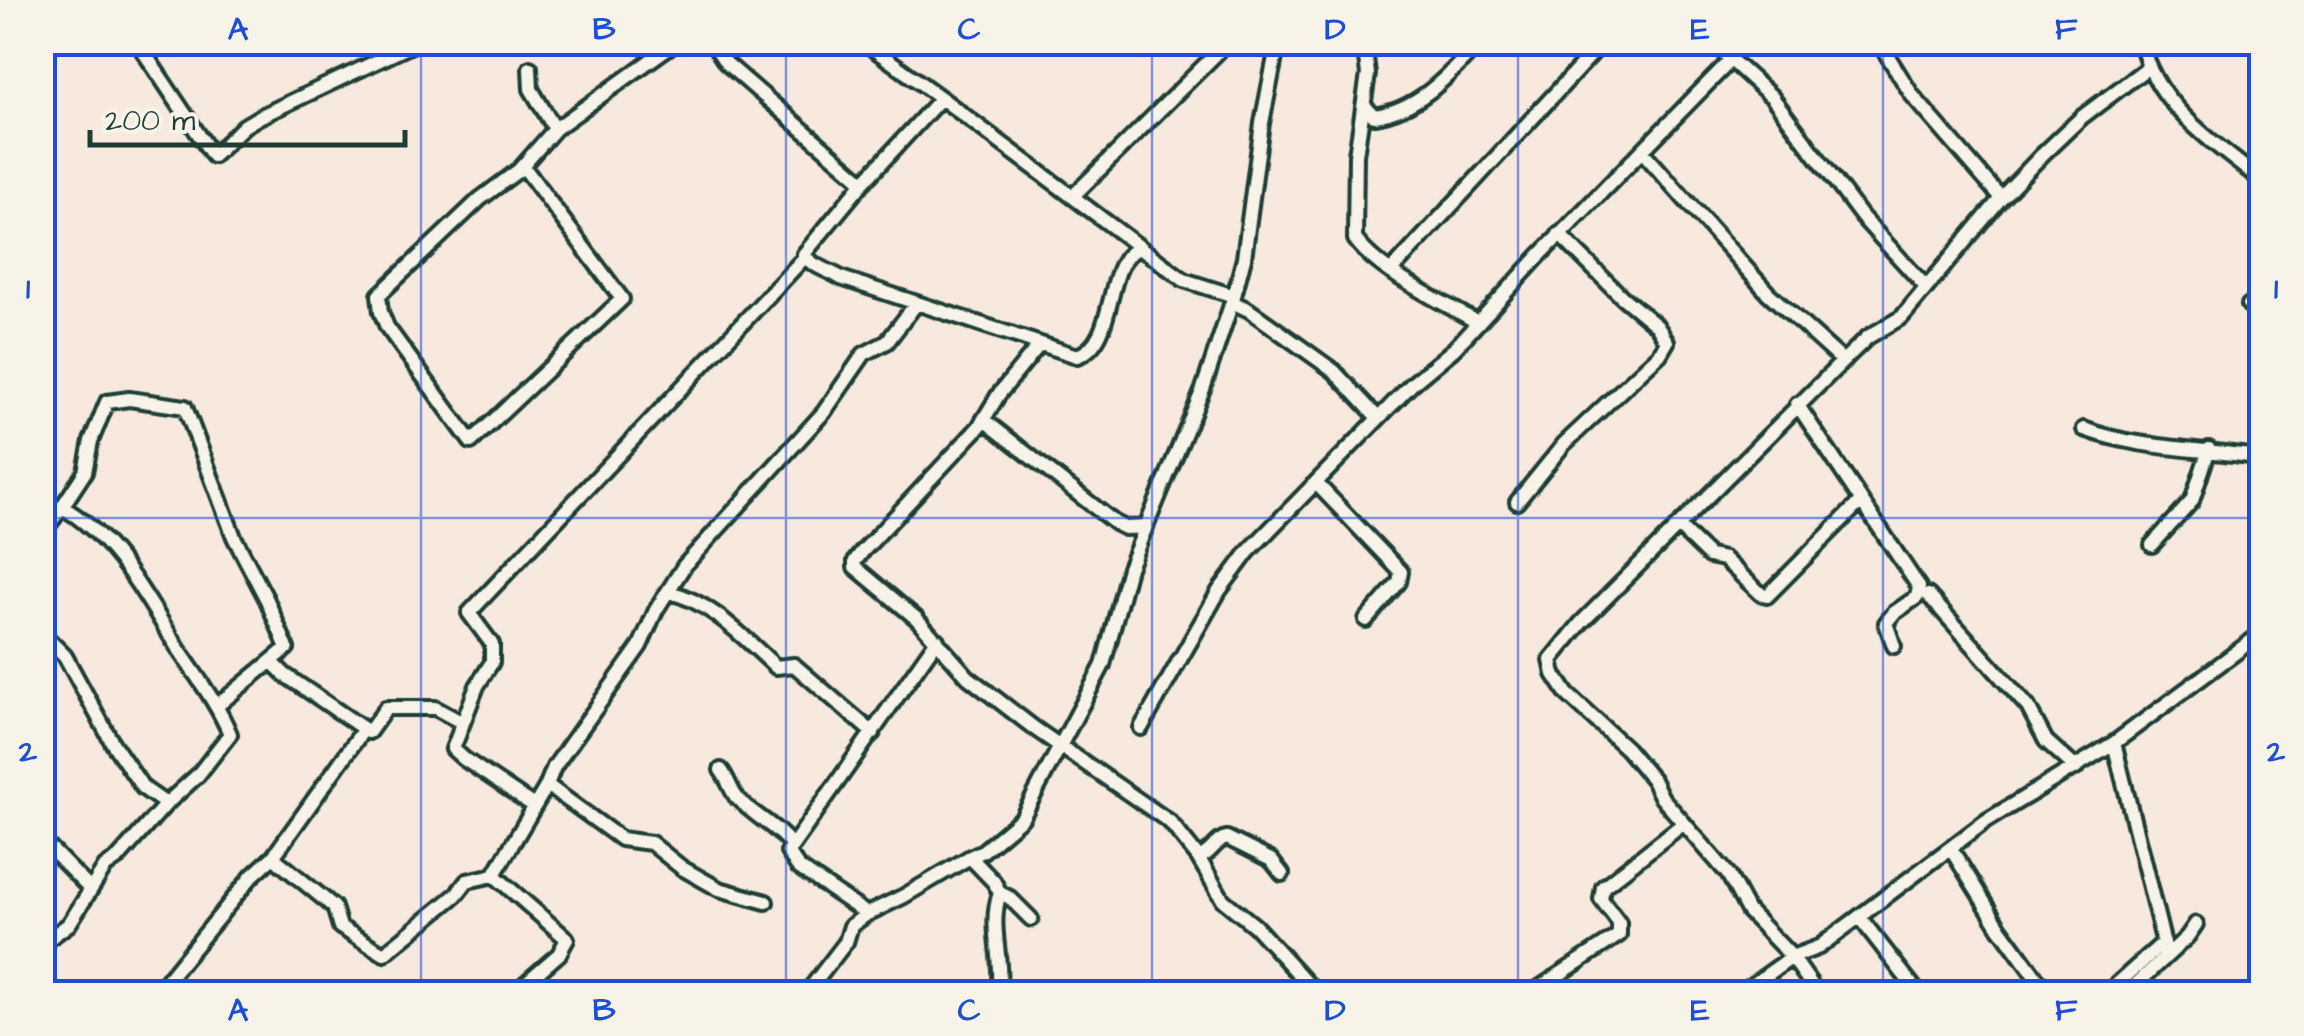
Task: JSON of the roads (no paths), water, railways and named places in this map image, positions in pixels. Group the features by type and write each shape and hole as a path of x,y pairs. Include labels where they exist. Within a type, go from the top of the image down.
{"street":[{"path":"137,42 213,156 259,117 418,42"},
{"path":"523,166 622,298 471,442 388,327 379,295 480,199 523,166 555,129 634,76 676,42"},
{"path":"712,42 726,64 861,180 861,185"},
{"path":"864,42 1184,280 1233,299 1334,371 1378,418"},
{"path":"1072,196 1228,42"},
{"path":"806,994 846,942 851,926 983,850 1022,818 1104,665 1129,568 1203,389 1233,299 1244,258 1262,122 1278,42"},
{"path":"1364,42 1368,74 1356,156 1355,239 1392,270 1478,323"},
{"path":"1364,104 1374,116 1412,104 1452,72 1480,42"},
{"path":"1392,270 1603,42"},
{"path":"1714,42 1772,97 1862,217 1925,286"},
{"path":"1878,42 1912,95 2001,198"},
{"path":"2141,42 2147,68 2171,103 2262,181"},
{"path":"1141,728 1228,578 1248,552 1378,418 1478,323 1730,59"},
{"path":"530,68 532,89 555,129"},
{"path":"1818,994 1792,957 1748,910 1728,874 1626,749 1567,694 1554,674 1552,660 1581,623 1798,404 1868,337 1902,316 2001,198 2082,117 2147,68"},
{"path":"534,806 453,749 477,686 492,662 492,644 469,613 804,258 813,240 941,98"},
{"path":"1642,152 1768,294 1843,361"},
{"path":"1517,502 1564,444 1660,354 1667,342 1657,326 1559,234"},
{"path":"804,258 841,278 1077,356 1087,352 1104,322 1123,260 1132,250 1141,248"},
{"path":"273,857 334,908 340,927 384,954 456,895 467,881 494,876 563,754 640,646 684,566 824,412 864,354 888,342 916,304"},
{"path":"1039,344 999,394 984,420 855,561 858,570 937,640 968,677 1163,816 1198,857 1223,900 1255,926 1317,994"},
{"path":"42,534 85,472 91,441 107,402 129,399 186,407 234,537 267,600 286,648 218,706"},
{"path":"1798,404 1920,587 1917,598 1894,613 1886,624 1894,646"},
{"path":"984,420 1115,523 1125,528 1145,527"},
{"path":"2084,429 2130,442 2262,458"},
{"path":"2152,545 2192,501 2210,449"},
{"path":"1316,484 1401,572 1399,582 1366,620"},
{"path":"1678,526 1709,556 1724,558 1768,596 1861,502"},
{"path":"42,944 69,924 105,867 198,775 230,734 218,706 116,556 79,517 62,507"},
{"path":"668,592 682,595 720,616 776,666 794,665 873,732"},
{"path":"1928,595 2028,707 2046,740 2076,768"},
{"path":"42,633 65,656 113,744 143,788 166,804"},
{"path":"1740,994 1792,957 1819,947 1986,821 2114,743 2262,633"},
{"path":"867,914 798,867 788,852 937,640"},
{"path":"271,661 285,675 369,732 386,708 436,708 463,723"},
{"path":"156,994 252,876 273,857 364,729"},
{"path":"2114,743 2166,949"},
{"path":"721,770 734,795 782,832 792,846"},
{"path":"548,785 621,839 651,843 682,868 719,888 766,902"},
{"path":"1521,992 1536,990 1619,935 1619,923 1601,899 1603,887 1684,823"},
{"path":"1198,857 1207,855 1218,841 1227,838 1270,860 1282,874"},
{"path":"42,840 90,888"},
{"path":"1951,850 2048,994"},
{"path":"970,856 1000,893 1030,918"},
{"path":"494,876 567,939 559,954 513,994"},
{"path":"998,994 1002,972 994,911 1000,893"},
{"path":"1860,918 1919,994"},
{"path":"2106,994 2196,924"},
{"path":"2126,994 2166,949"}]}
